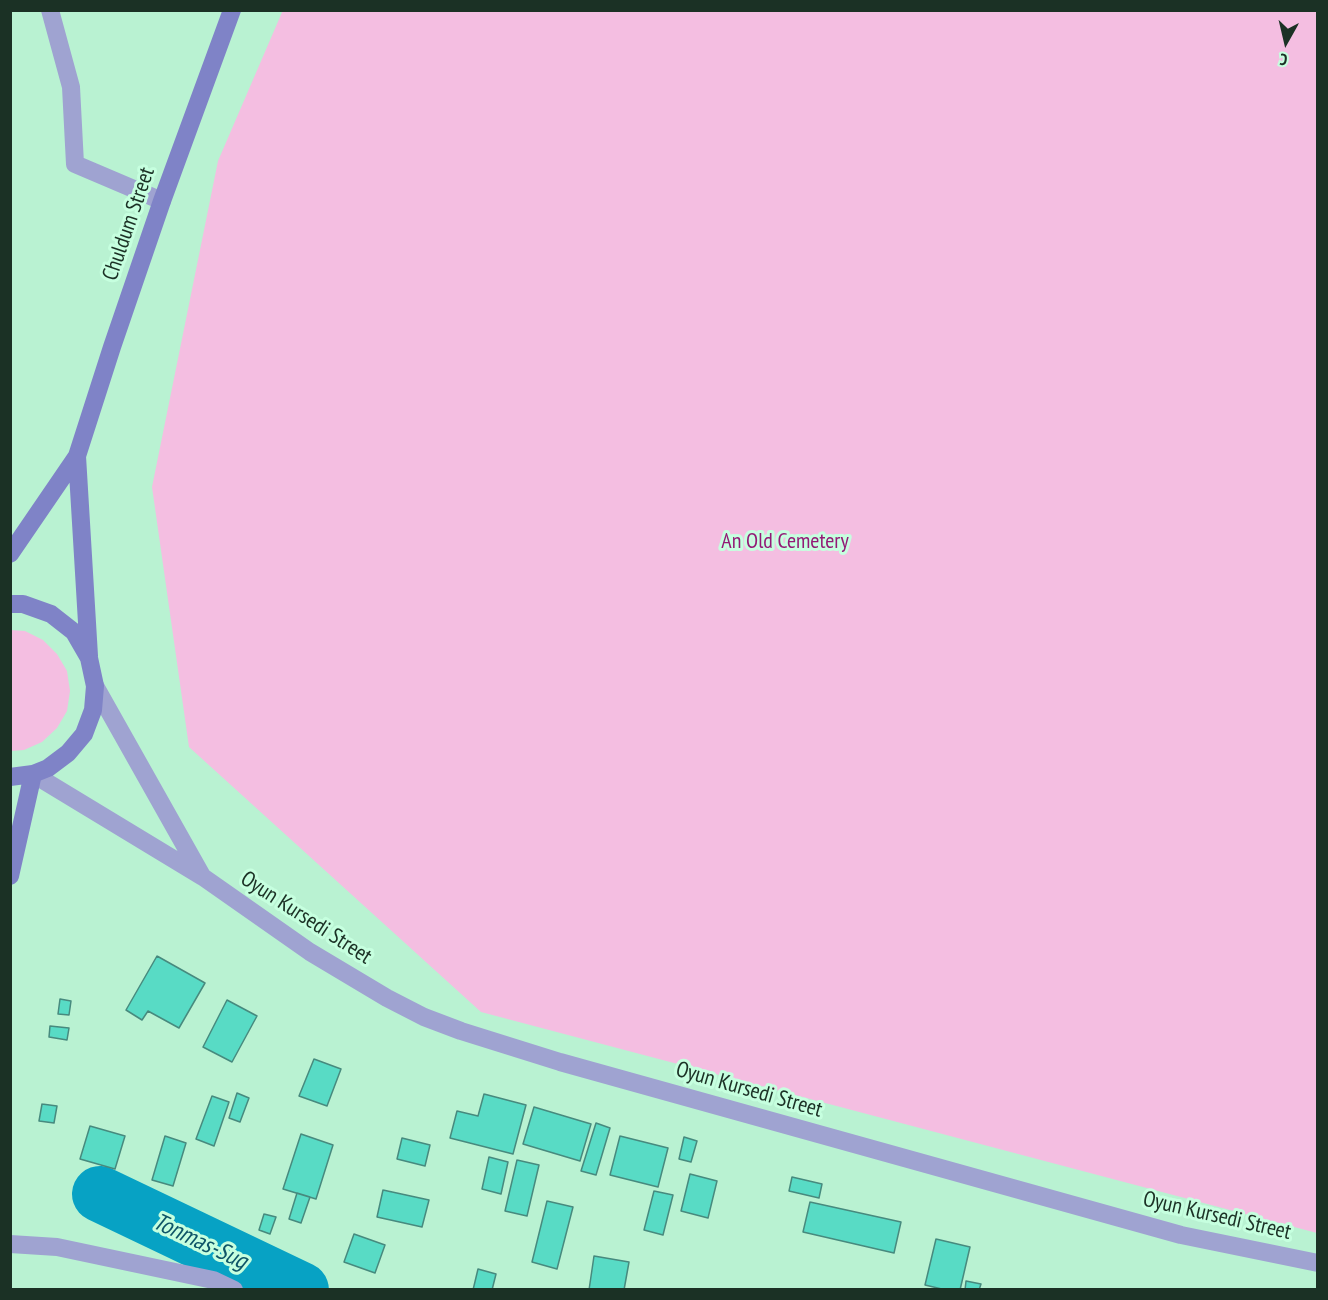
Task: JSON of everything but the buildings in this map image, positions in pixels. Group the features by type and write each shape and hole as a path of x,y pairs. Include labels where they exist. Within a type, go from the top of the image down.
{"main road":[{"name":"Chuldum Street","path":"10,554 77,456 162,201 232,10"},
{"name":"Chuldum Street","path":"77,456 89,658"},
{"path":"10,604 23,604 51,614 74,632 89,658 95,686 93,710 84,734 68,753 48,768 33,774 10,777"},
{"path":"10,876 33,774"}],"street":[{"path":"50,10 71,87 75,164 162,201"},
{"name":"Oyun Kursedi Street","path":"95,686 203,877"},
{"name":"Oyun Kursedi Street","path":"33,774 203,877 310,952 378,993 424,1017 460,1031 560,1062 1181,1235 1317,1263"},
{"path":"10,1244 57,1247 213,1280 234,1290"}],"green space":[{"name":"An Old Cemetery","path":"283,10 1317,11 1317,1233 481,1012 189,747 152,487 218,161"},
{"path":"10,630 25,631 43,640 57,654 67,671 70,691 67,711 57,728 42,742 24,750 11,751"}],"waterway":[{"name":"Tonmas-Sug","path":"100,1194 301,1290"}]}
